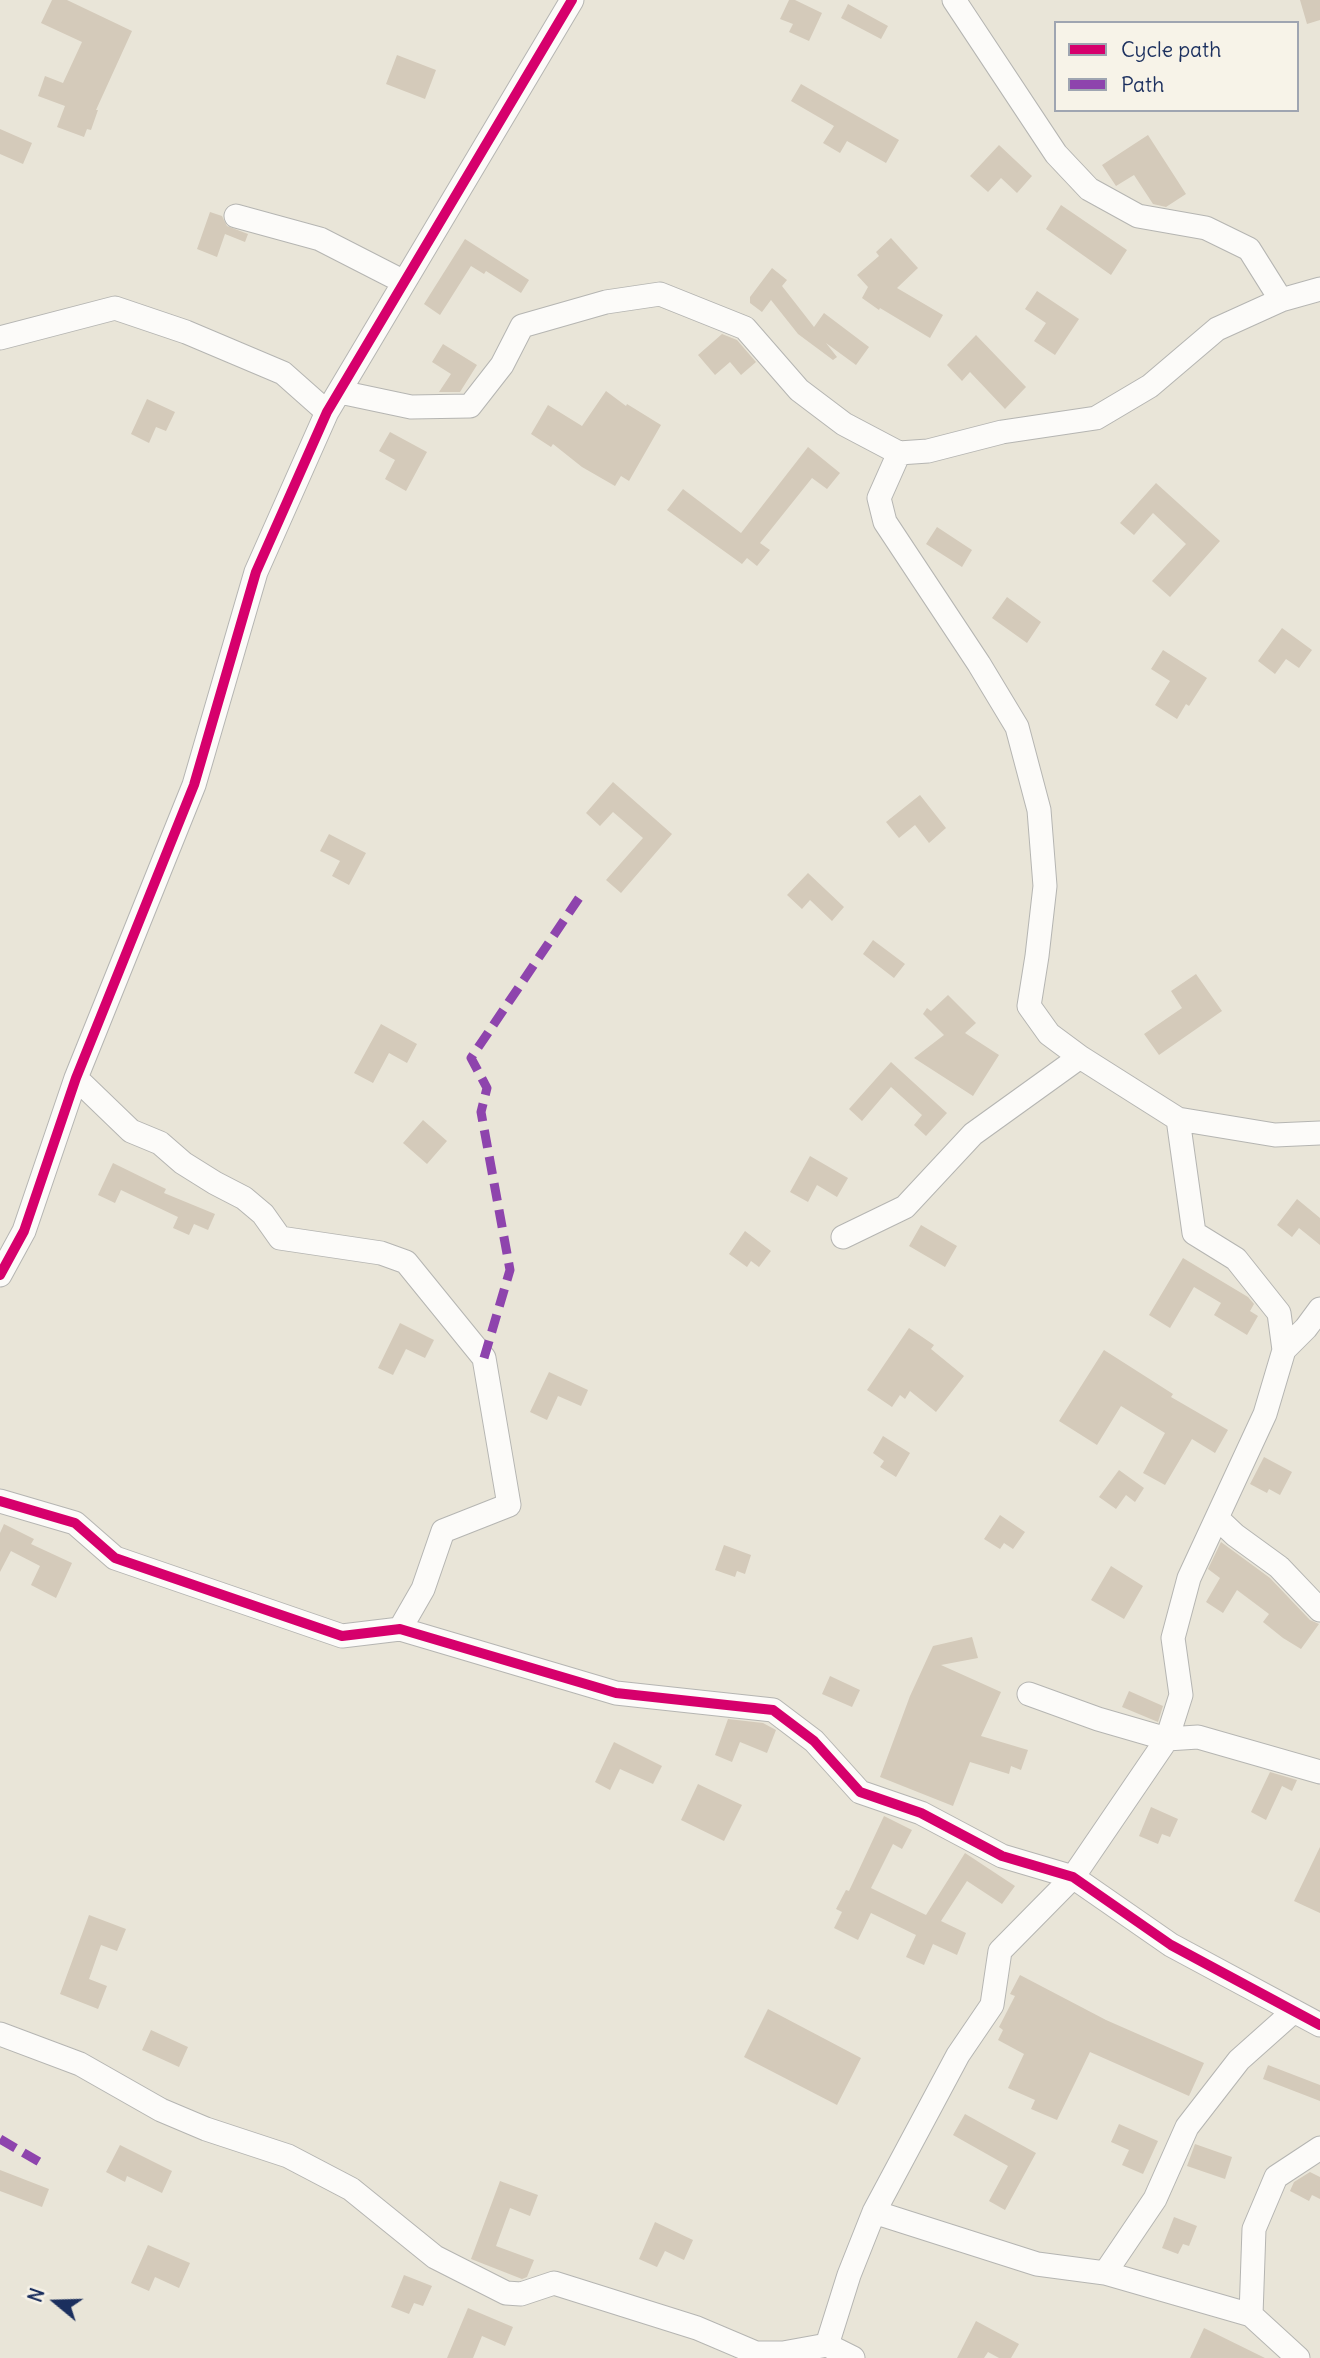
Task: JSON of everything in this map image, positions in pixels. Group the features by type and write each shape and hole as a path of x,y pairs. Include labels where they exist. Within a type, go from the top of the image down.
{"street":[{"path":"0,1275 24,1231 76,1078 194,785 256,572 327,412 572,0"},
{"path":"954,0 1056,154 1089,189 1138,216 1206,228 1249,249 1281,300"},
{"path":"236,216 320,239 404,282"},
{"path":"340,392 411,407 470,406 502,365 522,326 606,302 660,294 745,328 799,390 844,424 899,453 928,451 1002,432 1096,418 1150,386 1217,329 1281,300 1320,289"},
{"path":"0,338 115,309 186,332 283,373 327,412"},
{"path":"899,453 879,498 886,522 1017,727 1039,810 1045,886 1029,1006 1049,1034 1080,1057 1178,1119 1275,1135 1320,1133"},
{"path":"843,1237 905,1206 972,1135 1080,1057"},
{"path":"76,1078 131,1131 160,1143 204,1176 244,1198 263,1214 280,1238 381,1253 406,1262 484,1359 509,1505 443,1531 423,1589 400,1629"},
{"path":"827,2345 849,2275 874,2212 958,2055 992,2005 1000,1951 1073,1877 1167,1739 1181,1695 1172,1638 1189,1578 1265,1414 1284,1350 1279,1313 1236,1259 1194,1233 1178,1119"},
{"path":"1284,1350 1320,1309"},
{"path":"0,1501 75,1523 115,1558 342,1636 400,1629 616,1693 774,1710 814,1741 860,1792 922,1813 1002,1856 1073,1877 1171,1945 1320,2025"},
{"path":"1217,1518 1235,1535 1279,1567 1320,1610"},
{"path":"1029,1694 1098,1719 1167,1739 1198,1737 1320,1772"},
{"path":"1105,2273 1154,2199 1187,2127 1240,2060 1294,2011"},
{"path":"0,2034 80,2064 161,2110 299,2162 351,2189 435,2257 506,2293 521,2294 554,2283 697,2328 755,2353 800,2354 827,2345 853,2358"},
{"path":"1251,2315 1254,2229 1276,2177 1320,2148"},
{"path":"874,2212 1037,2264 1105,2273 1251,2315 1298,2358"}],"building":[{"path":"52,0 67,0 132,31 96,110 91,130 87,129 84,137 57,127 65,106 38,96 45,76 63,83 82,42 41,23"},
{"path":"789,0 795,0 822,13 809,41 789,32 793,24 780,19"},
{"path":"1300,0 1320,0 1320,20 1307,24"},
{"path":"848,4 888,26 881,39 841,18"},
{"path":"397,55 436,70 425,99 386,84"},
{"path":"801,84 899,140 886,163 847,141 840,153 823,143 834,126 791,101"},
{"path":"0,129 32,143 23,164 0,154"},
{"path":"1148,135 1186,194 1166,207 1153,204 1134,175 1116,186 1102,165"},
{"path":"999,145 1032,176 1017,193 1001,178 988,192 970,176"},
{"path":"1061,205 1127,250 1111,275 1046,229"},
{"path":"210,212 222,216 227,226 248,234 245,242 225,234 217,257 197,249"},
{"path":"891,238 918,268 897,288 943,315 930,338 862,298 868,287 857,275 879,256 876,252"},
{"path":"465,239 529,280 521,293 486,271 484,274 471,266 440,315 424,304"},
{"path":"772,268 787,280 782,286 814,327 824,313 869,347 856,365 826,343 837,357 833,360 798,334 771,300 762,312 750,303 750,297"},
{"path":"1037,291 1079,319 1055,355 1034,341 1046,323 1025,309"},
{"path":"722,334 737,340 756,362 741,375 730,362 715,375 698,355"},
{"path":"976,335 1026,387 1005,409 970,372 962,381 947,365"},
{"path":"443,344 477,365 460,392 439,392 451,374 432,362"},
{"path":"606,391 626,406 627,404 661,425 629,481 621,476 615,486 582,467 553,444 551,447 531,434 548,405 582,426"},
{"path":"147,399 175,412 166,431 156,427 149,443 131,434"},
{"path":"390,432 427,452 406,491 385,479 395,460 379,451"},
{"path":"808,447 840,473 827,489 812,478 760,543 770,550 757,566 747,558 742,564 667,510 683,489 741,533"},
{"path":"1156,483 1220,541 1170,597 1152,581 1186,544 1153,513 1134,535 1120,523"},
{"path":"937,527 972,550 962,567 926,544"},
{"path":"1007,597 1041,622 1027,643 992,618"},
{"path":"1282,628 1312,650 1299,668 1286,659 1275,674 1258,661"},
{"path":"1163,650 1207,678 1177,719 1155,705 1170,681 1151,669"},
{"path":"613,782 672,834 621,893 606,880 643,838 613,812 600,826 586,813"},
{"path":"920,795 946,828 929,843 915,825 899,838 886,822"},
{"path":"329,834 366,853 349,885 332,876 340,861 320,851"},
{"path":"808,873 844,907 832,921 810,900 802,909 787,895"},
{"path":"873,940 905,964 894,978 863,954"},
{"path":"1196,974 1222,1011 1159,1055 1144,1034 1182,1008 1171,991"},
{"path":"948,995 976,1023 965,1033 999,1055 973,1096 914,1058 944,1035 923,1014 927,1008 931,1011"},
{"path":"381,1024 417,1044 407,1063 389,1053 373,1083 354,1073"},
{"path":"891,1062 947,1113 926,1136 914,1125 922,1115 891,1087 862,1121 849,1109"},
{"path":"423,1120 447,1141 427,1164 403,1143"},
{"path":"810,1156 848,1178 837,1197 817,1185 808,1202 790,1192"},
{"path":"113,1163 166,1189 164,1193 215,1214 208,1230 194,1224 189,1235 173,1228 178,1217 121,1190 115,1203 98,1195"},
{"path":"1297,1199 1320,1218 1320,1245 1299,1228 1292,1237 1277,1225"},
{"path":"921,1225 957,1246 945,1267 909,1246"},
{"path":"745,1231 771,1251 759,1267 751,1261 747,1267 729,1254"},
{"path":"1183,1258 1248,1297 1254,1304 1250,1311 1258,1316 1247,1335 1214,1315 1221,1303 1194,1287 1170,1328 1149,1315"},
{"path":"400,1323 434,1340 425,1358 406,1349 393,1375 378,1368"},
{"path":"909,1328 934,1345 931,1349 964,1376 936,1412 910,1391 905,1399 900,1395 892,1407 867,1390"},
{"path":"1104,1350 1173,1394 1171,1397 1228,1430 1215,1453 1192,1439 1165,1485 1143,1473 1165,1433 1121,1406 1097,1445 1059,1421"},
{"path":"549,1372 588,1390 581,1406 558,1396 547,1420 530,1412"},
{"path":"883,1436 910,1453 896,1477 880,1467 884,1461 873,1453"},
{"path":"1264,1457 1292,1472 1280,1495 1269,1489 1267,1493 1250,1484"},
{"path":"1119,1470 1144,1488 1135,1502 1126,1495 1116,1509 1099,1497"},
{"path":"1000,1515 1025,1532 1013,1549 1004,1543 1000,1549 984,1539"},
{"path":"4,1524 34,1539 31,1544 72,1563 56,1598 31,1585 40,1566 11,1551 0,1572 0,1533"},
{"path":"1221,1542 1270,1578 1310,1620 1319,1624 1301,1649 1263,1622 1269,1614 1237,1590 1223,1613 1206,1602 1220,1578 1208,1569"},
{"path":"724,1545 751,1555 745,1574 737,1571 735,1577 715,1570"},
{"path":"1111,1566 1143,1586 1124,1619 1091,1600"},
{"path":"972,1637 978,1658 941,1665 1001,1692 981,1736 1028,1750 1021,1770 1011,1766 1009,1774 970,1762 953,1806 880,1777 910,1696 933,1646"},
{"path":"830,1676 860,1690 852,1707 822,1694"},
{"path":"1129,1691 1163,1706 1158,1722 1122,1707"},
{"path":"728,1719 763,1723 776,1730 767,1753 740,1742 732,1762 715,1755"},
{"path":"614,1742 662,1766 653,1784 620,1769 610,1790 595,1782"},
{"path":"1270,1772 1297,1780 1292,1791 1282,1786 1266,1820 1251,1812"},
{"path":"698,1784 742,1805 724,1841 681,1820"},
{"path":"1151,1807 1178,1819 1170,1837 1162,1834 1158,1844 1139,1836"},
{"path":"884,1816 912,1830 902,1849 893,1844 871,1888 926,1915 965,1853 1015,1886 1002,1904 967,1881 941,1921 966,1933 957,1955 933,1944 924,1965 906,1957 916,1935 871,1913 858,1940 834,1928 842,1912 836,1909 846,1890 849,1891"},
{"path":"1320,1847 1320,1913 1294,1901"},
{"path":"89,1915 126,1929 117,1951 101,1945 89,1979 107,1986 98,2009 60,1994"},
{"path":"1020,1975 1106,2020 1204,2063 1189,2096 1090,2052 1057,2120 1031,2109 1035,2100 1008,2088 1024,2054 998,2040 1003,2030 999,2027 1015,1996 1010,1994"},
{"path":"768,2009 861,2058 837,2105 744,2057"},
{"path":"151,2030 188,2047 179,2067 142,2050"},
{"path":"1268,2065 1320,2085 1320,2101 1263,2079"},
{"path":"965,2114 1036,2153 1005,2210 989,2201 1008,2166 953,2135"},
{"path":"1119,2124 1158,2141 1143,2174 1122,2165 1129,2150 1111,2142"},
{"path":"1195,2144 1232,2157 1225,2179 1187,2166"},
{"path":"120,2145 172,2171 162,2193 127,2176 125,2182 106,2172"},
{"path":"0,2170 49,2189 42,2207 0,2191"},
{"path":"1310,2172 1320,2177 1320,2199 1312,2195 1309,2201 1290,2191 1294,2182"},
{"path":"500,2181 538,2195 530,2216 510,2208 496,2246 534,2260 527,2277 522,2279 471,2259"},
{"path":"1174,2217 1197,2226 1189,2246 1183,2244 1178,2254 1162,2248"},
{"path":"655,2222 693,2240 684,2260 665,2251 657,2267 639,2259"},
{"path":"148,2245 190,2263 179,2288 155,2277 149,2291 131,2283"},
{"path":"404,2275 432,2286 423,2306 414,2303 409,2314 391,2307"},
{"path":"468,2308 513,2327 505,2346 482,2336 473,2358 447,2358"},
{"path":"976,2321 1019,2344 1011,2358 999,2358 988,2352 984,2358 957,2358"},
{"path":"1204,2328 1265,2358 1190,2358"}],"marked path":[{"path":"484,1358 510,1270 481,1112 487,1088 471,1058 581,895"},
{"path":"0,2139 41,2163"}],"cycle path":[{"path":"0,1275 24,1231 76,1078 194,785 256,572 327,412 572,0"},
{"path":"0,1501 75,1523 115,1558 342,1636 400,1629 616,1693 773,1710 814,1741 860,1792 921,1813 1002,1856 1073,1877 1171,1945 1320,2025"}]}
